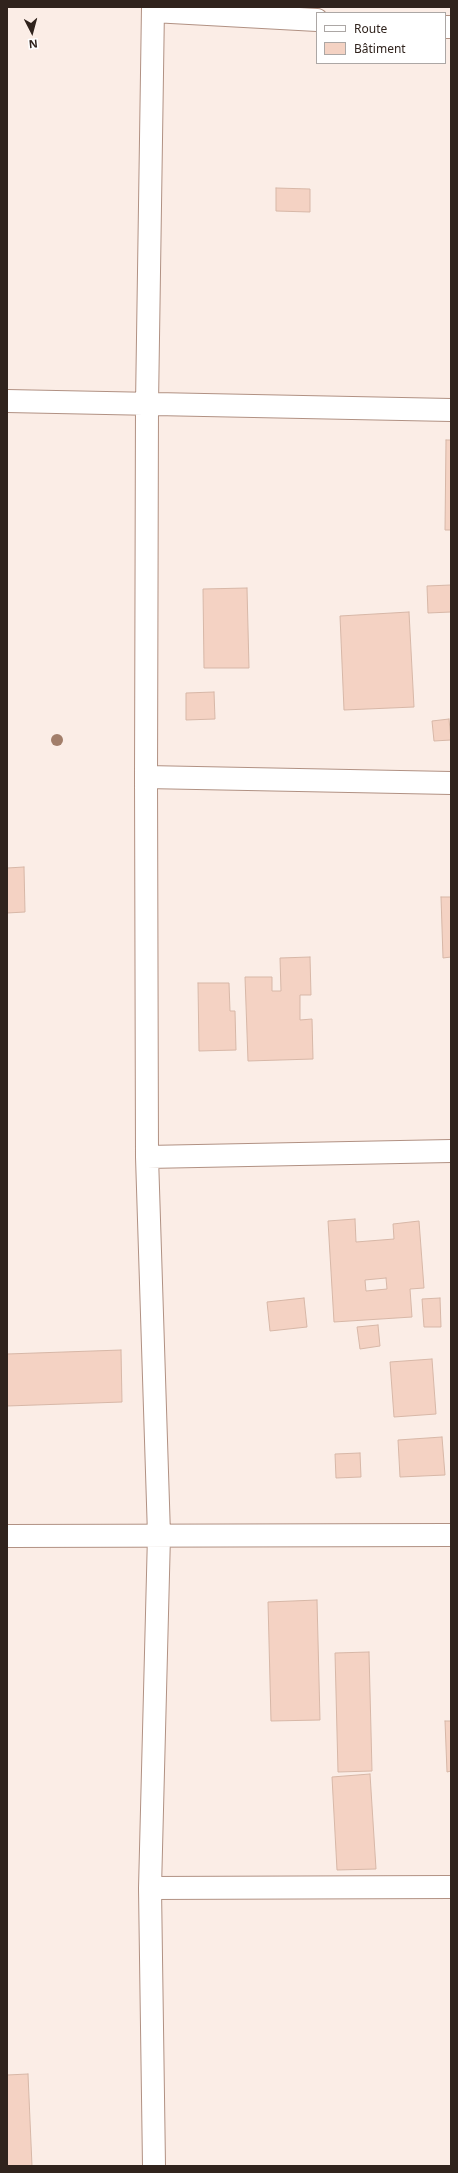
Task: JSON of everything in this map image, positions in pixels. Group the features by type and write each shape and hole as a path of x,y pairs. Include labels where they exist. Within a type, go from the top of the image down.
{"street":[{"path":"154,2166 150,1888 159,1535 147,1157 146,776 147,404 153,9 316,20"},
{"path":"7,401 451,410"},
{"path":"146,776 451,783"},
{"path":"147,1157 451,1151"},
{"path":"7,1536 451,1535"},
{"path":"150,1888 451,1887"}],"building":[{"path":"276,188 310,189 310,212 276,211"},
{"path":"446,440 451,440 451,530 445,530"},
{"path":"451,585 451,612 428,613 427,586"},
{"path":"247,588 249,668 204,668 203,589"},
{"path":"409,612 414,707 344,710 340,616"},
{"path":"214,692 215,719 186,720 186,693"},
{"path":"449,719 451,740 434,741 432,721"},
{"path":"24,867 25,912 7,913 7,868"},
{"path":"441,897 451,897 451,957 443,958"},
{"path":"310,957 311,995 300,995 300,1020 312,1019 313,1059 248,1061 245,977 272,977 272,991 281,991 280,958"},
{"path":"198,983 229,983 230,1011 235,1011 236,1050 199,1051"},
{"path":"355,1219 356,1242 394,1239 393,1224 419,1221 424,1288 410,1289 412,1317 334,1322 328,1221","holes":["386,1278 387,1289 366,1291 365,1280"]},
{"path":"304,1298 307,1327 270,1331 267,1302"},
{"path":"440,1298 441,1327 424,1327 422,1299"},
{"path":"378,1325 380,1346 360,1349 357,1327"},
{"path":"121,1350 122,1402 7,1406 7,1354"},
{"path":"432,1359 436,1414 394,1417 390,1362"},
{"path":"442,1437 445,1475 400,1477 398,1440"},
{"path":"360,1453 361,1477 336,1478 335,1454"},
{"path":"317,1600 320,1720 271,1721 268,1602"},
{"path":"369,1652 372,1771 338,1772 335,1653"},
{"path":"445,1721 451,1721 451,1771 447,1772"},
{"path":"370,1774 376,1869 337,1870 332,1777"},
{"path":"28,2074 32,2166 7,2166 7,2075"}]}
